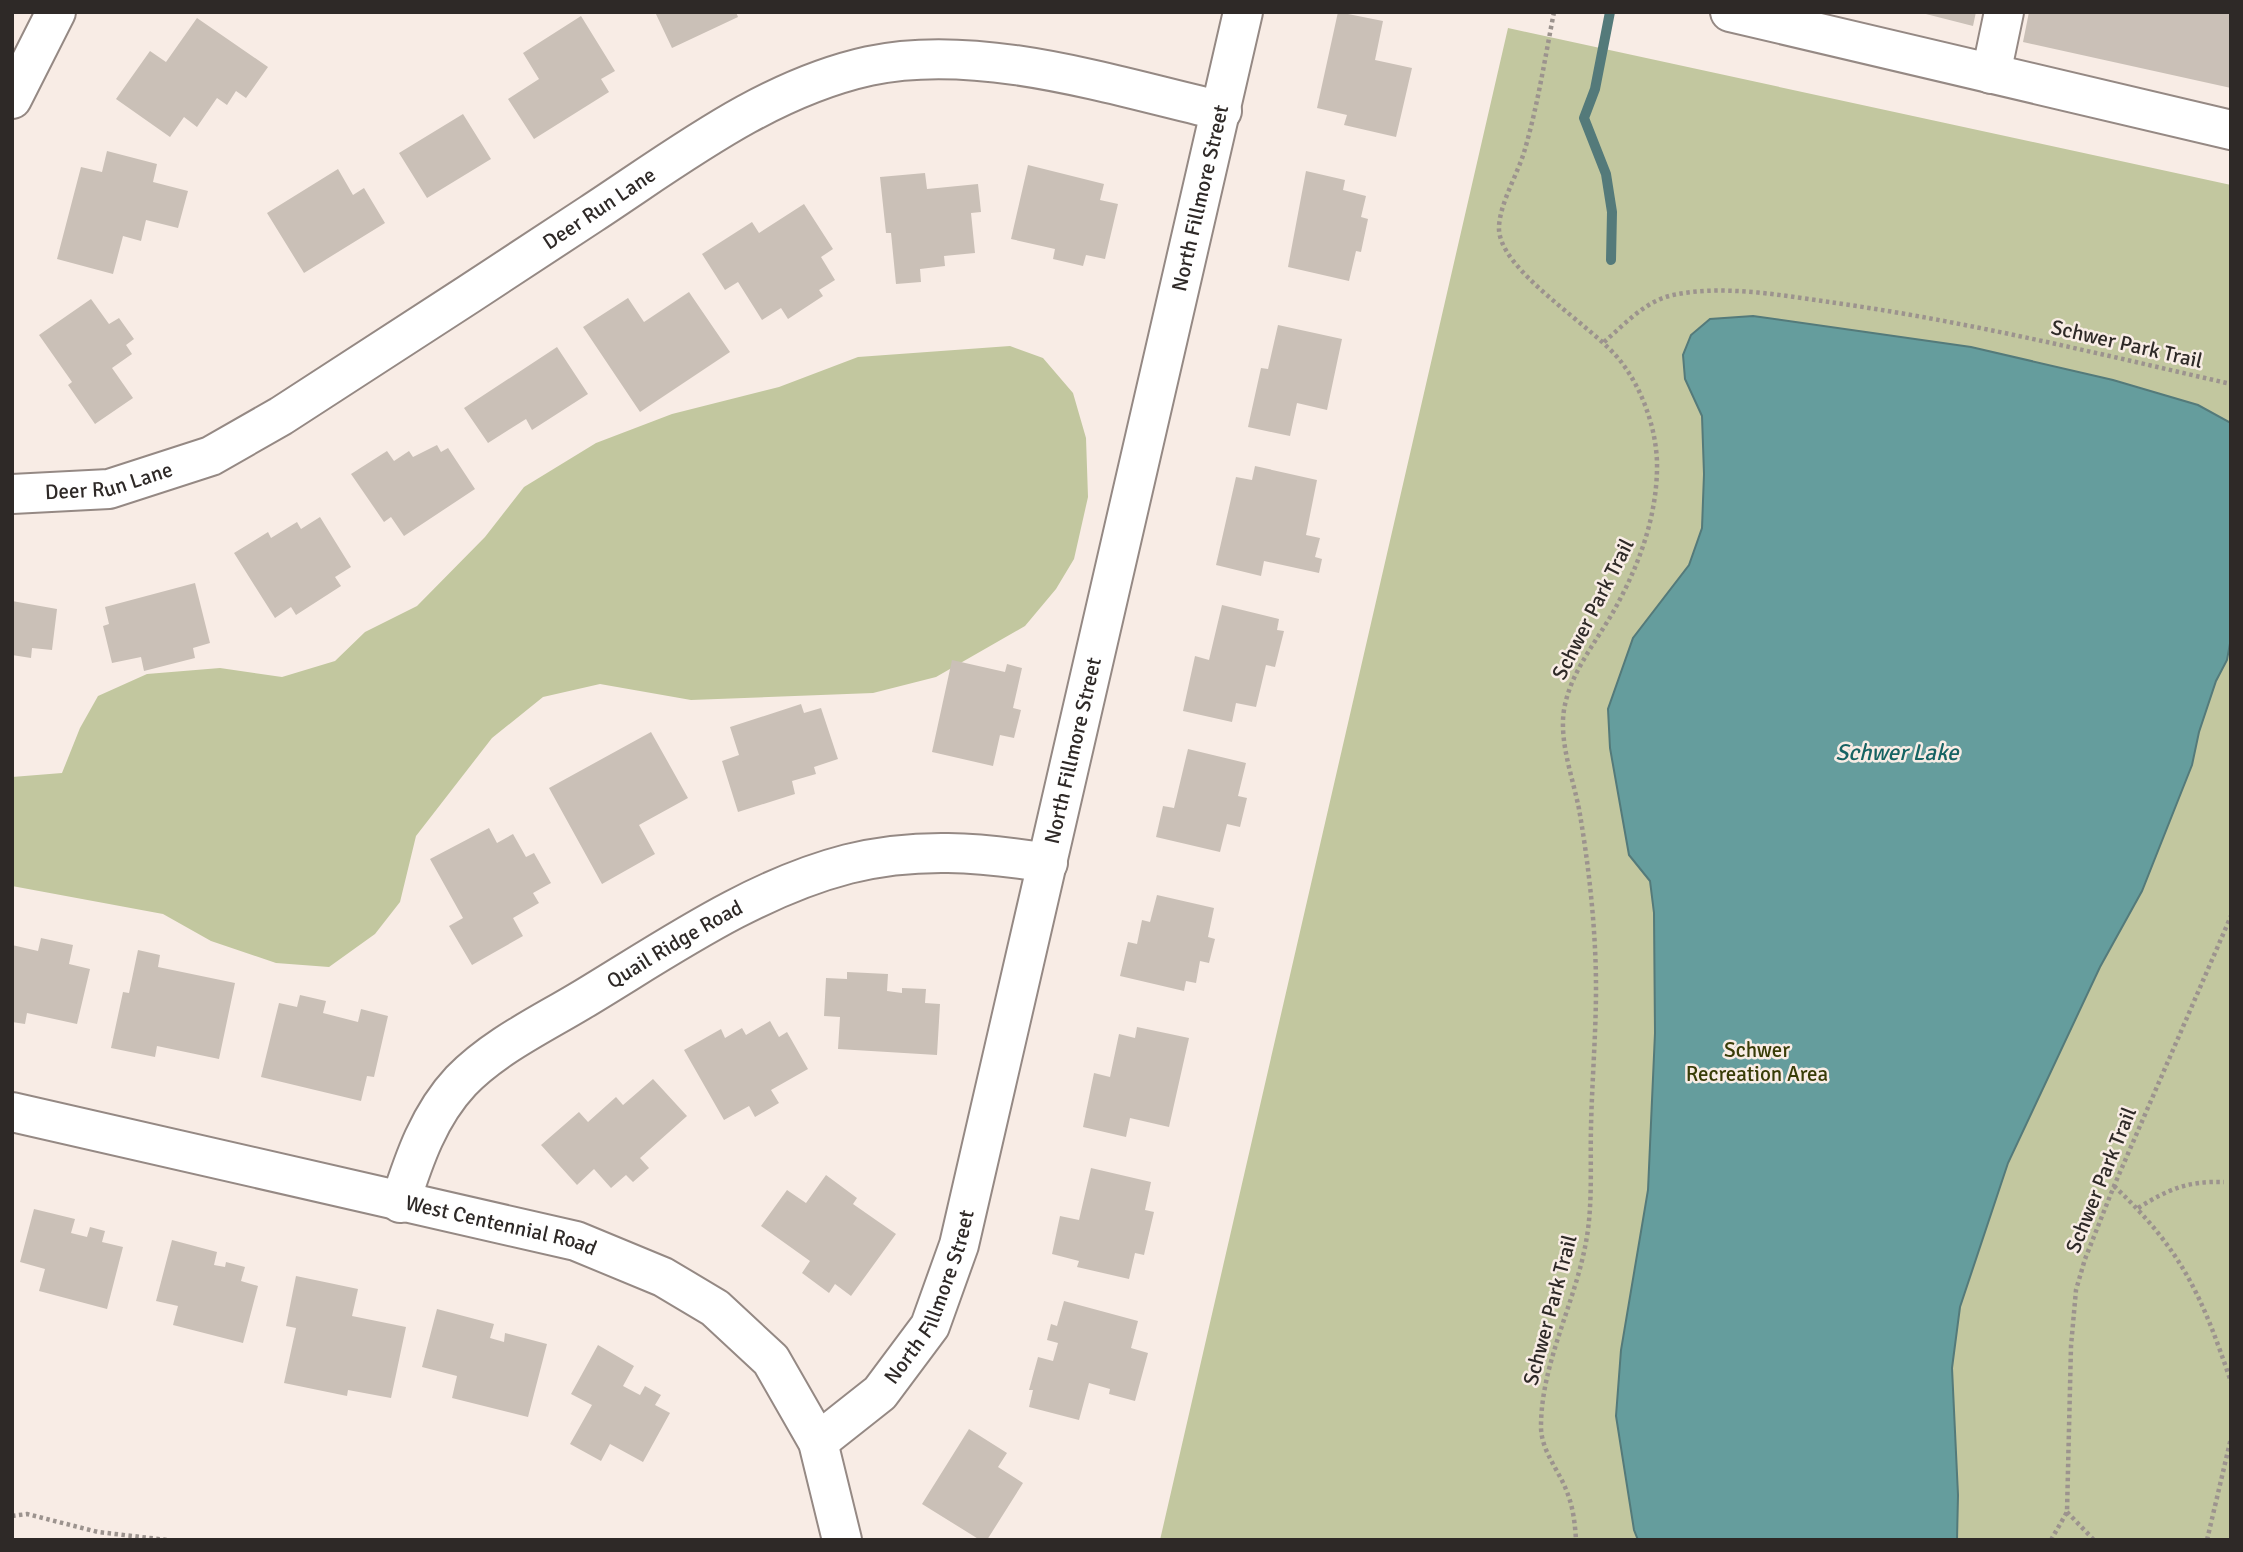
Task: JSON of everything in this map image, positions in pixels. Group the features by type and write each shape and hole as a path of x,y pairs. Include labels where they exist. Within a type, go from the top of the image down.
{"street":[{"path":"12,99 55,12"},
{"name":"North Fillmore Street","path":"818,1442 880,1393 930,1326 959,1245 1243,12"},
{"path":"1730,12 2231,130"},
{"path":"1991,74 2004,12"},
{"name":"Deer Run Lane","path":"12,494 109,489 211,456 293,408 707,139 789,91 870,66 940,60 995,63 1222,111"},
{"name":"Quail Ridge Road","path":"400,1203 417,1152 442,1104 481,1064 681,940 764,894 829,870 893,856 984,853 1048,863"},
{"name":"West Centennial Road","path":"12,1112 400,1203 576,1241 663,1277 715,1308 771,1360 818,1442 842,1540"}],"path":[{"path":"1554,12 1525,151 1499,228 1504,249 1516,266 1604,342"},
{"name":"Schwer Park Trail","path":"1576,1540 1566,1489 1546,1453 1540,1429 1548,1370 1580,1273 1587,1235 1590,1183 1596,984 1579,810 1564,740 1563,721 1566,699 1575,677 1619,602 1640,558 1650,520 1657,471 1656,441 1648,415 1624,365 1604,342 1639,310 1670,295 1701,290 1765,295 1938,318 2231,384"},
{"name":"Schwer Park Trail","path":"2051,1540 2067,1513 2072,1321 2076,1290 2085,1259 2114,1186 2231,916"},
{"path":"2138,1208 2172,1189 2194,1181 2224,1182"},
{"path":"2114,1186 2138,1208 2180,1259 2198,1291 2231,1382"},
{"path":"2207,1540 2231,1438"},
{"path":"2067,1513 2094,1540"},
{"path":"12,1516 27,1514 98,1532 167,1540"}],"green space":[{"name":"Schwer Recreation Area","path":"1508,28 2231,185 2231,1540 1160,1540"},
{"path":"1010,346 1043,358 1073,393 1086,438 1088,497 1074,559 1056,589 1025,626 936,677 873,693 691,700 600,684 543,697 492,738 416,836 400,902 375,934 329,967 276,963 211,941 163,914 12,886 12,777 62,773 80,728 98,696 147,674 220,668 282,677 335,661 365,632 417,606 485,537 524,487 596,443 672,414 779,387 858,357"}],"water":[{"name":"Schwer Lake","path":"1753,316 1971,347 2113,380 2198,405 2231,423 2231,638 2227,660 2216,681 2199,732 2192,765 2142,891 2100,967 2008,1163 1960,1307 1952,1368 1958,1495 1957,1540 1638,1540 1634,1530 1616,1416 1621,1350 1648,1190 1655,1033 1654,913 1650,881 1629,855 1610,748 1608,709 1633,638 1689,565 1702,528 1702,416 1685,379 1683,355 1691,335 1710,319"}],"building":[{"path":"655,12 736,12 738,17 672,48"},
{"path":"1338,12 1383,21 1375,60 1412,68 1396,137 1344,125 1347,115 1317,108"},
{"path":"1918,12 1976,12 1973,26"},
{"path":"2029,12 2231,12 2231,88 2023,42"},
{"path":"581,16 615,71 601,79 609,92 534,139 508,99 539,79 523,53"},
{"path":"197,18 268,67 246,98 236,91 227,105 217,98 197,127 184,117 170,137 116,99 150,51 166,62"},
{"path":"463,114 491,159 427,198 399,153"},
{"path":"107,151 157,164 153,182 188,191 178,228 146,220 141,241 123,236 113,274 57,259 81,167 102,172"},
{"path":"1028,165 1104,184 1100,200 1118,204 1105,259 1086,255 1083,266 1053,259 1055,249 1011,239"},
{"path":"338,169 353,195 364,188 385,223 304,273 267,213"},
{"path":"1306,171 1345,180 1343,190 1366,196 1361,217 1368,219 1361,252 1356,251 1349,281 1288,267"},
{"path":"925,173 927,189 978,184 981,212 971,213 975,253 944,256 945,266 920,269 921,282 896,284 891,233 886,233 880,177"},
{"path":"804,204 833,249 821,257 835,280 819,290 823,296 788,319 781,308 762,320 738,282 725,290 702,254 752,222 759,233"},
{"path":"689,292 730,352 640,412 583,327 628,298 644,322"},
{"path":"91,299 109,324 119,318 134,339 126,345 132,354 112,368 133,398 95,424 68,385 72,382 39,335"},
{"path":"1278,325 1342,339 1327,410 1297,403 1290,436 1248,427 1261,368 1268,369"},
{"path":"557,347 588,394 532,430 526,419 488,443 464,408"},
{"path":"437,445 441,452 448,448 475,489 404,536 391,517 384,522 351,474 387,451 394,461 409,451 413,457"},
{"path":"1255,466 1317,480 1306,535 1320,538 1315,557 1322,559 1319,573 1264,561 1261,576 1216,565 1236,477 1252,480"},
{"path":"320,517 351,567 335,577 341,586 296,615 291,607 275,618 234,553 268,532 271,538 297,522 301,529"},
{"path":"195,583 210,643 193,648 195,658 144,671 141,657 112,663 103,626 109,624 105,607"},
{"path":"12,601 57,609 52,650 32,648 31,658 12,655"},
{"path":"1222,605 1279,619 1277,630 1284,631 1275,667 1266,665 1256,707 1236,703 1232,722 1183,711 1195,656 1209,660"},
{"path":"952,660 1005,672 1007,664 1022,668 1013,708 1021,710 1014,738 1000,735 993,766 932,752"},
{"path":"801,704 804,713 821,708 838,759 814,767 816,774 792,781 795,794 738,812 722,761 739,755 730,727"},
{"path":"651,732 688,798 639,825 655,854 602,884 549,788"},
{"path":"1188,749 1246,763 1238,796 1247,798 1240,827 1227,824 1220,852 1156,837 1163,806 1174,808"},
{"path":"489,828 497,843 513,834 526,857 534,853 551,883 533,893 539,903 513,918 523,936 472,965 449,926 463,918 430,859"},
{"path":"1157,895 1214,908 1208,937 1215,939 1209,963 1200,961 1196,983 1186,981 1184,991 1120,976 1128,942 1137,944 1142,920 1150,922"},
{"path":"41,938 73,945 69,964 90,969 77,1024 27,1013 25,1024 12,1022 12,945 38,951"},
{"path":"138,950 160,955 158,967 235,983 219,1059 157,1046 155,1057 111,1048 123,992 129,993"},
{"path":"847,972 888,974 887,991 902,993 902,988 926,989 925,1003 940,1004 937,1055 838,1049 840,1017 824,1016 826,978 847,979"},
{"path":"300,995 326,1001 323,1013 358,1022 361,1009 388,1016 374,1077 367,1076 361,1101 261,1077 279,1003 297,1007"},
{"path":"770,1021 779,1037 787,1032 808,1069 771,1090 779,1103 755,1117 749,1106 724,1120 684,1050 721,1029 725,1038 742,1028 746,1035"},
{"path":"1137,1027 1189,1038 1169,1127 1130,1118 1126,1137 1083,1127 1094,1073 1110,1077 1119,1034 1135,1038"},
{"path":"653,1079 687,1116 640,1158 649,1168 633,1182 626,1175 611,1188 594,1169 577,1185 541,1145 579,1112 588,1122 616,1097 623,1105"},
{"path":"1091,1168 1151,1182 1145,1210 1154,1212 1144,1255 1135,1253 1129,1279 1077,1267 1079,1261 1052,1254 1060,1216 1079,1220"},
{"path":"826,1175 857,1198 853,1204 896,1234 851,1296 835,1284 829,1293 802,1273 810,1261 761,1226 787,1190 806,1203"},
{"path":"34,1209 75,1219 71,1233 87,1237 90,1227 105,1231 102,1242 123,1247 107,1309 39,1291 45,1269 20,1262"},
{"path":"172,1240 217,1252 214,1265 225,1267 226,1262 245,1267 241,1281 258,1286 243,1343 173,1325 178,1306 156,1301"},
{"path":"296,1276 358,1289 352,1316 406,1327 391,1398 348,1390 347,1396 284,1383 296,1328 286,1326"},
{"path":"1064,1301 1138,1321 1131,1348 1148,1353 1135,1401 1109,1394 1110,1389 1089,1383 1079,1420 1029,1407 1033,1390 1029,1390 1038,1357 1053,1361 1058,1343 1047,1340 1051,1324 1057,1326"},
{"path":"437,1309 494,1324 490,1338 504,1342 505,1333 547,1344 528,1417 452,1398 457,1376 422,1367"},
{"path":"598,1345 634,1366 623,1386 640,1395 645,1386 661,1395 655,1405 670,1413 643,1462 610,1444 601,1461 570,1444 592,1405 571,1394"},
{"path":"969,1429 1007,1453 998,1467 1023,1483 987,1540 980,1540 922,1504"}],"waterway":[{"path":"1610,12 1595,89 1584,118 1606,174 1612,212 1611,260"}]}
